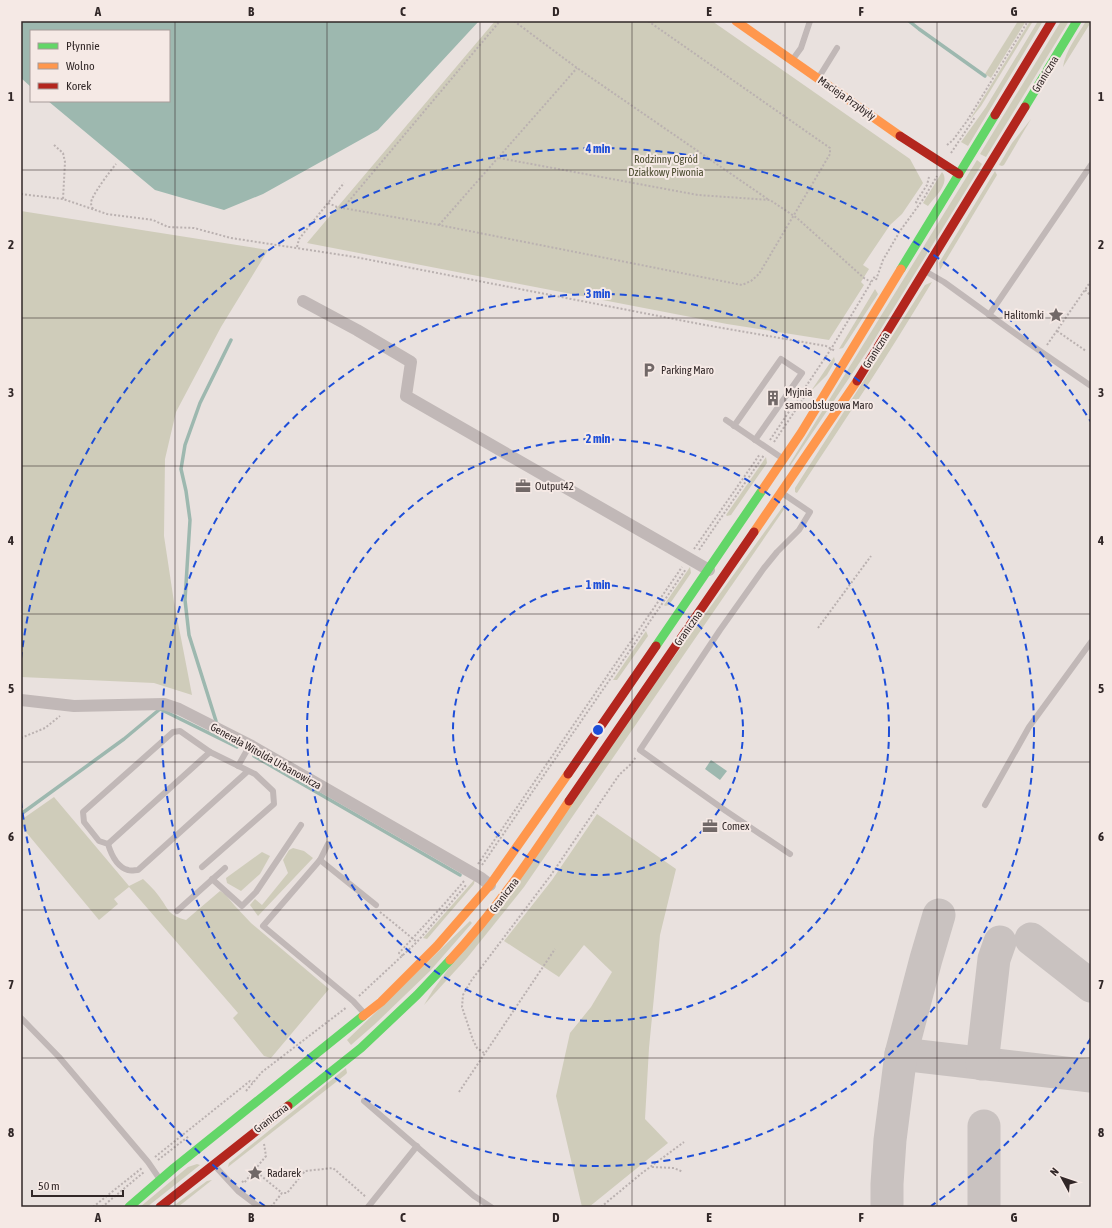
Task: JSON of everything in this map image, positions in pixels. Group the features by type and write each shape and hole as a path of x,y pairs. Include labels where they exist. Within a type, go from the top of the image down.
{"main road":[{"name":"Macieja Przybyły","path":"736,21 959,174"},
{"name":"Graniczna","path":"160,1207 207,1156 380,1002 424,960 468,912 490,885 560,787 784,459 847,359 1052,21"},
{"name":"Graniczna","path":"129,1207 160,1180 207,1156 360,1048 417,995 465,944 510,887 782,493 867,366 1077,21"}],"street":[{"path":"302,300 411,362 406,396 709,570"},
{"name":"Generała Witolda Urbanowicza","path":"21,700 74,706 164,704 179,709 250,745 474,874 490,885"}],"lane":[{"path":"792,60 801,48 810,21"},
{"path":"818,78 837,48"},
{"path":"990,315 1091,165"},
{"path":"925,271 944,282 1042,353 1091,386"},
{"path":"734,426 782,359 802,373 755,440"},
{"path":"726,420 784,459"},
{"path":"782,493 810,512 799,530 777,552 755,580 640,750 790,854"},
{"path":"985,805 1029,727 1091,642"},
{"path":"108,844 100,841 84,822 83,812 173,732 180,731 210,752 255,774 273,791 274,804 202,866"},
{"path":"238,766 250,745"},
{"path":"108,844 210,752"},
{"path":"108,844 111,854 122,867 128,870 138,870 248,771"},
{"path":"212,879 242,906 256,892 301,825"},
{"path":"328,844 320,860 263,926 353,1001 365,1015"},
{"path":"320,860 376,905"},
{"path":"176,911 225,868"},
{"path":"21,1018 59,1057 160,1180"},
{"path":"364,1101 474,1196 491,1207"},
{"path":"370,1205 417,1146"},
{"path":"207,1156 238,1191 259,1207"}],"path":[{"path":"343,208 500,21"},
{"path":"514,21 577,68 793,216 864,278"},
{"path":"328,203 337,207 439,225 742,285 746,284 756,278 830,154 830,148 648,21"},
{"path":"947,145 954,141 1028,21"},
{"path":"439,225 577,68"},
{"path":"54,145 63,153 65,162 62,199"},
{"path":"499,158 698,195 770,200"},
{"path":"93,209 91,204 92,198 108,173 116,164"},
{"path":"875,284 883,260 900,231 924,198 938,174"},
{"path":"917,203 916,202 929,177"},
{"path":"297,247 299,239 344,183"},
{"path":"21,194 62,199 107,214 153,220 168,226 194,228 231,238 362,258 705,325 826,346 847,359"},
{"path":"403,956 399,953 474,874 691,559 831,349 875,276"},
{"path":"1042,353 1091,281"},
{"path":"1085,290 1091,296"},
{"path":"1057,331 1086,351"},
{"path":"773,443 808,392"},
{"path":"242,1094 254,1083 262,1072 353,1001 403,956 417,942 474,874 691,559 765,455"},
{"path":"818,628 871,556"},
{"path":"21,738 45,728 74,706"},
{"path":"484,1053 477,1048 462,1007 463,995 470,981 550,875 619,775 632,764 640,750"},
{"path":"376,905 380,912 417,942"},
{"path":"459,1092 556,948"},
{"path":"102,1207 148,1166 250,1081 254,1083"},
{"path":"156,1162 194,1132"},
{"path":"239,1178 244,1182 266,1156 264,1142"},
{"path":"601,1207 684,1142"},
{"path":"93,1207 148,1166"},
{"path":"651,1167 674,1168 683,1172"},
{"path":"271,1207 282,1193 287,1193 306,1171 333,1168 370,1205"},
{"path":"254,1170 282,1193"}],"green space":[{"name":"Rodzinny Ogród Działkowy Piwonia","path":"495,21 712,21 910,159 923,183 902,214 890,225 863,265 869,269 861,282 864,285 829,340 727,324 307,243"},
{"path":"1018,21 1026,21 991,78 985,74"},
{"path":"1030,21 1033,21 981,106 969,121"},
{"path":"1038,21 1043,21 968,146 961,142 986,107"},
{"path":"1061,21 1069,21 986,157 980,154"},
{"path":"1086,21 1091,22 1063,67 1069,49"},
{"path":"1031,119 1004,165 999,165 1012,143"},
{"path":"977,160 982,164 868,350 790,466 789,465"},
{"path":"995,171 997,175 940,270 939,263"},
{"path":"942,172 944,181 941,190 928,206 923,203"},
{"path":"21,211 268,250 221,327 176,412 165,459 164,536 174,602 192,695 154,683 21,677"},
{"path":"932,282 849,414 797,493 795,492 795,488 925,285"},
{"path":"875,289 878,294 843,348 839,349"},
{"path":"834,357 835,361 827,375 811,391"},
{"path":"766,457 767,463 731,515 727,516 726,515"},
{"path":"784,505 787,505 524,887 467,958 424,1005 433,990"},
{"path":"690,567 691,573 669,605 665,606 664,605"},
{"path":"646,631 648,636 617,680 613,680"},
{"path":"54,797 129,886 143,879 155,891 172,914 186,920 220,891 225,894 251,923 329,989 271,1058 264,1056 233,1018 238,1013 129,887 114,899 118,904 99,920 21,826 21,820"},
{"path":"597,814 676,869 660,935 649,1048 645,1119 668,1143 589,1207 582,1207 556,1096 570,1033 591,1007 612,972 584,945 559,977 504,941 552,880"},
{"path":"293,848 304,851 313,858 258,916 250,905 255,899 262,905 288,873 283,860 289,850"},
{"path":"262,852 270,856 260,874 241,891 227,883 226,878"},
{"path":"475,879 474,884 427,939 423,938"},
{"path":"470,921 472,923 430,971 351,1045 347,1040"},
{"path":"346,1068 347,1073 345,1075 228,1167 229,1163"},
{"path":"197,1164 200,1165 147,1207 140,1207 188,1167"},
{"path":"212,1180 178,1207 172,1207 207,1181"}],"shaded area":[{"path":"21,21 479,21 378,130 263,194 224,210 155,190 49,102 170,102 170,30 30,30 30,86 21,78"},
{"path":"711,760 727,771 720,780 705,769"}],"waterway":[{"path":"909,21 985,76"},
{"path":"216,721 189,635 185,600 190,520 181,469 185,445 200,403 231,340"},
{"path":"21,814 124,739 160,709 237,747"},
{"path":"254,756 460,875"}],"taxiway":[{"path":"887,1207 890,1140 901,1054 939,915"},
{"path":"1031,939 1091,986"},
{"path":"982,1064 994,959 1000,942"},
{"path":"901,1054 1091,1076"},
{"path":"984,1126 984,1207"}],"traffic: fast":[{"path":"1025,107 1077,21"},
{"path":"901,269 995,115"},
{"path":"656,646 763,489"},
{"path":"288,1106 361,1048 417,995 450,960"},
{"path":"129,1207 174,1168 363,1016"}],"traffic: slow":[{"path":"736,21 900,136"},
{"path":"763,489 801,433 901,269"},
{"path":"754,532 857,381"},
{"path":"363,1016 381,1002 437,946 490,885 568,774"},
{"path":"450,960 467,942 498,903 569,801"}],"traffic: jam":[{"path":"995,115 1052,21"},
{"path":"857,381 1025,107"},
{"path":"900,136 959,174"},
{"path":"569,801 754,532"},
{"path":"568,774 656,646"},
{"path":"160,1207 288,1106"}],"place":[{"name":"Halitomki","path":"1056,315"},
{"name":"Parking Maro","path":"649,370"},
{"name":"Myjnia samoobsługowa Maro","path":"773,398"},
{"name":"Output42","path":"523,486"},
{"name":"Comex","path":"710,826"},
{"name":"Radarek","path":"255,1173"}]}
